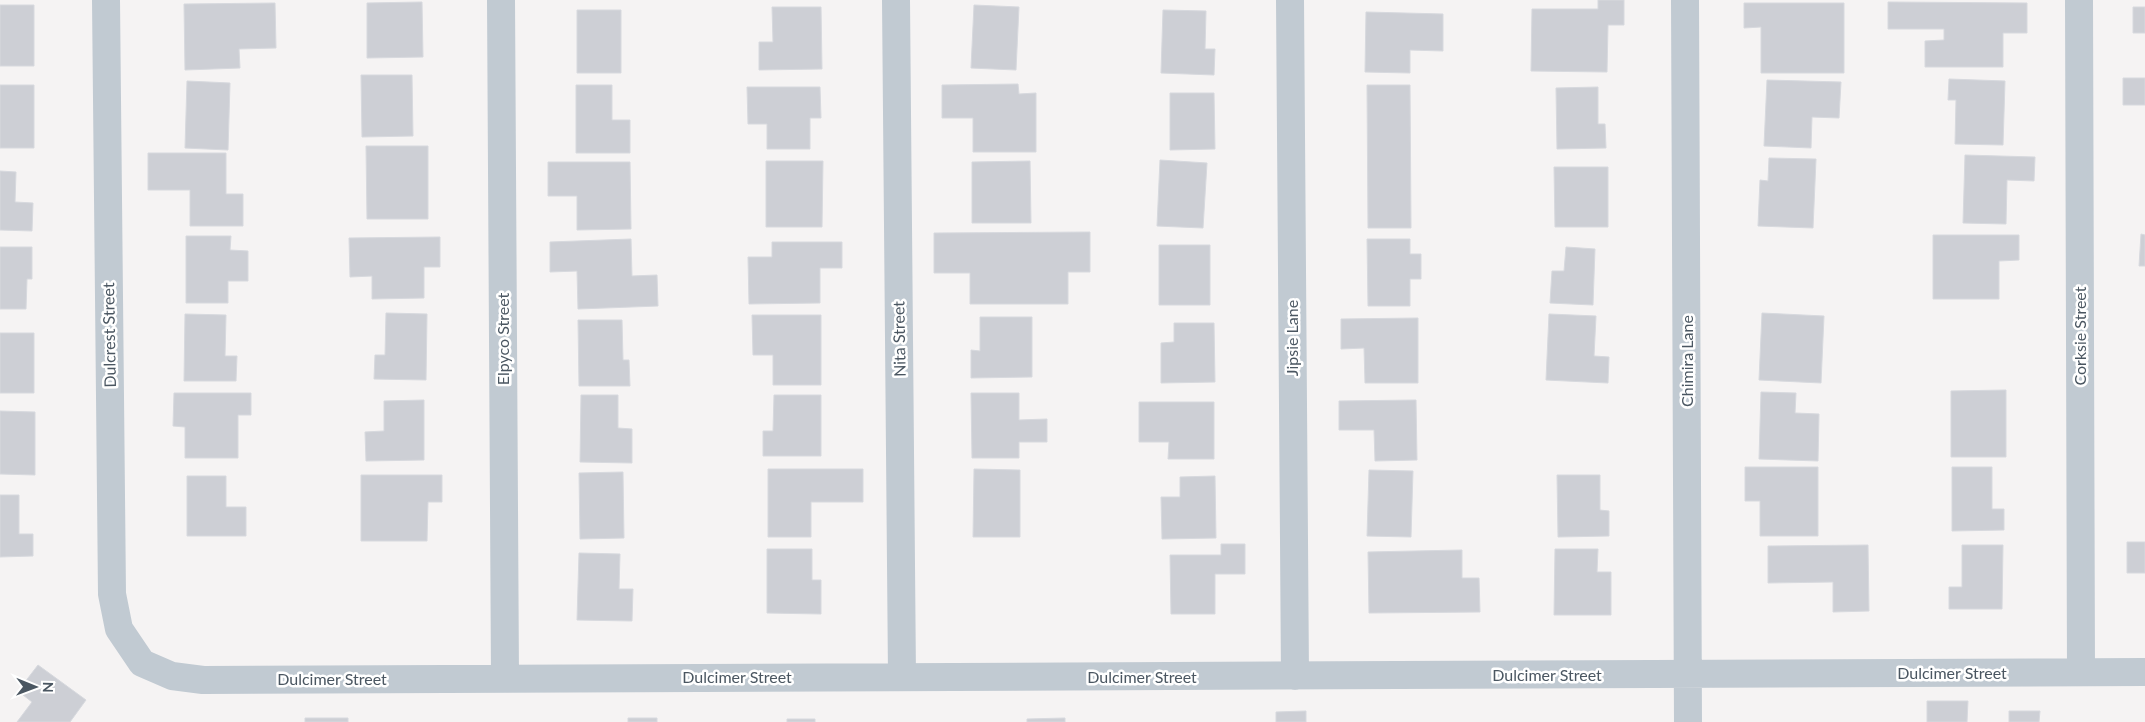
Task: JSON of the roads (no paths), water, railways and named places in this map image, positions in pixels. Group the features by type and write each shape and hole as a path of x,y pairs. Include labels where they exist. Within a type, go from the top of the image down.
{"street":[{"name":"Dulcrest Street","path":"106,0 112,594 119,630 142,663"},
{"name":"Elpyco Street","path":"501,0 505,677"},
{"name":"Nita Street","path":"896,0 902,677"},
{"name":"Jipsie Lane","path":"1290,0 1295,676"},
{"name":"Chimira Lane","path":"1685,0 1688,722"},
{"name":"Corksie Street","path":"2079,0 2081,672"},
{"name":"Dulcimer Street","path":"142,663 172,676 203,680 505,677 1688,675 2145,672"}]}
